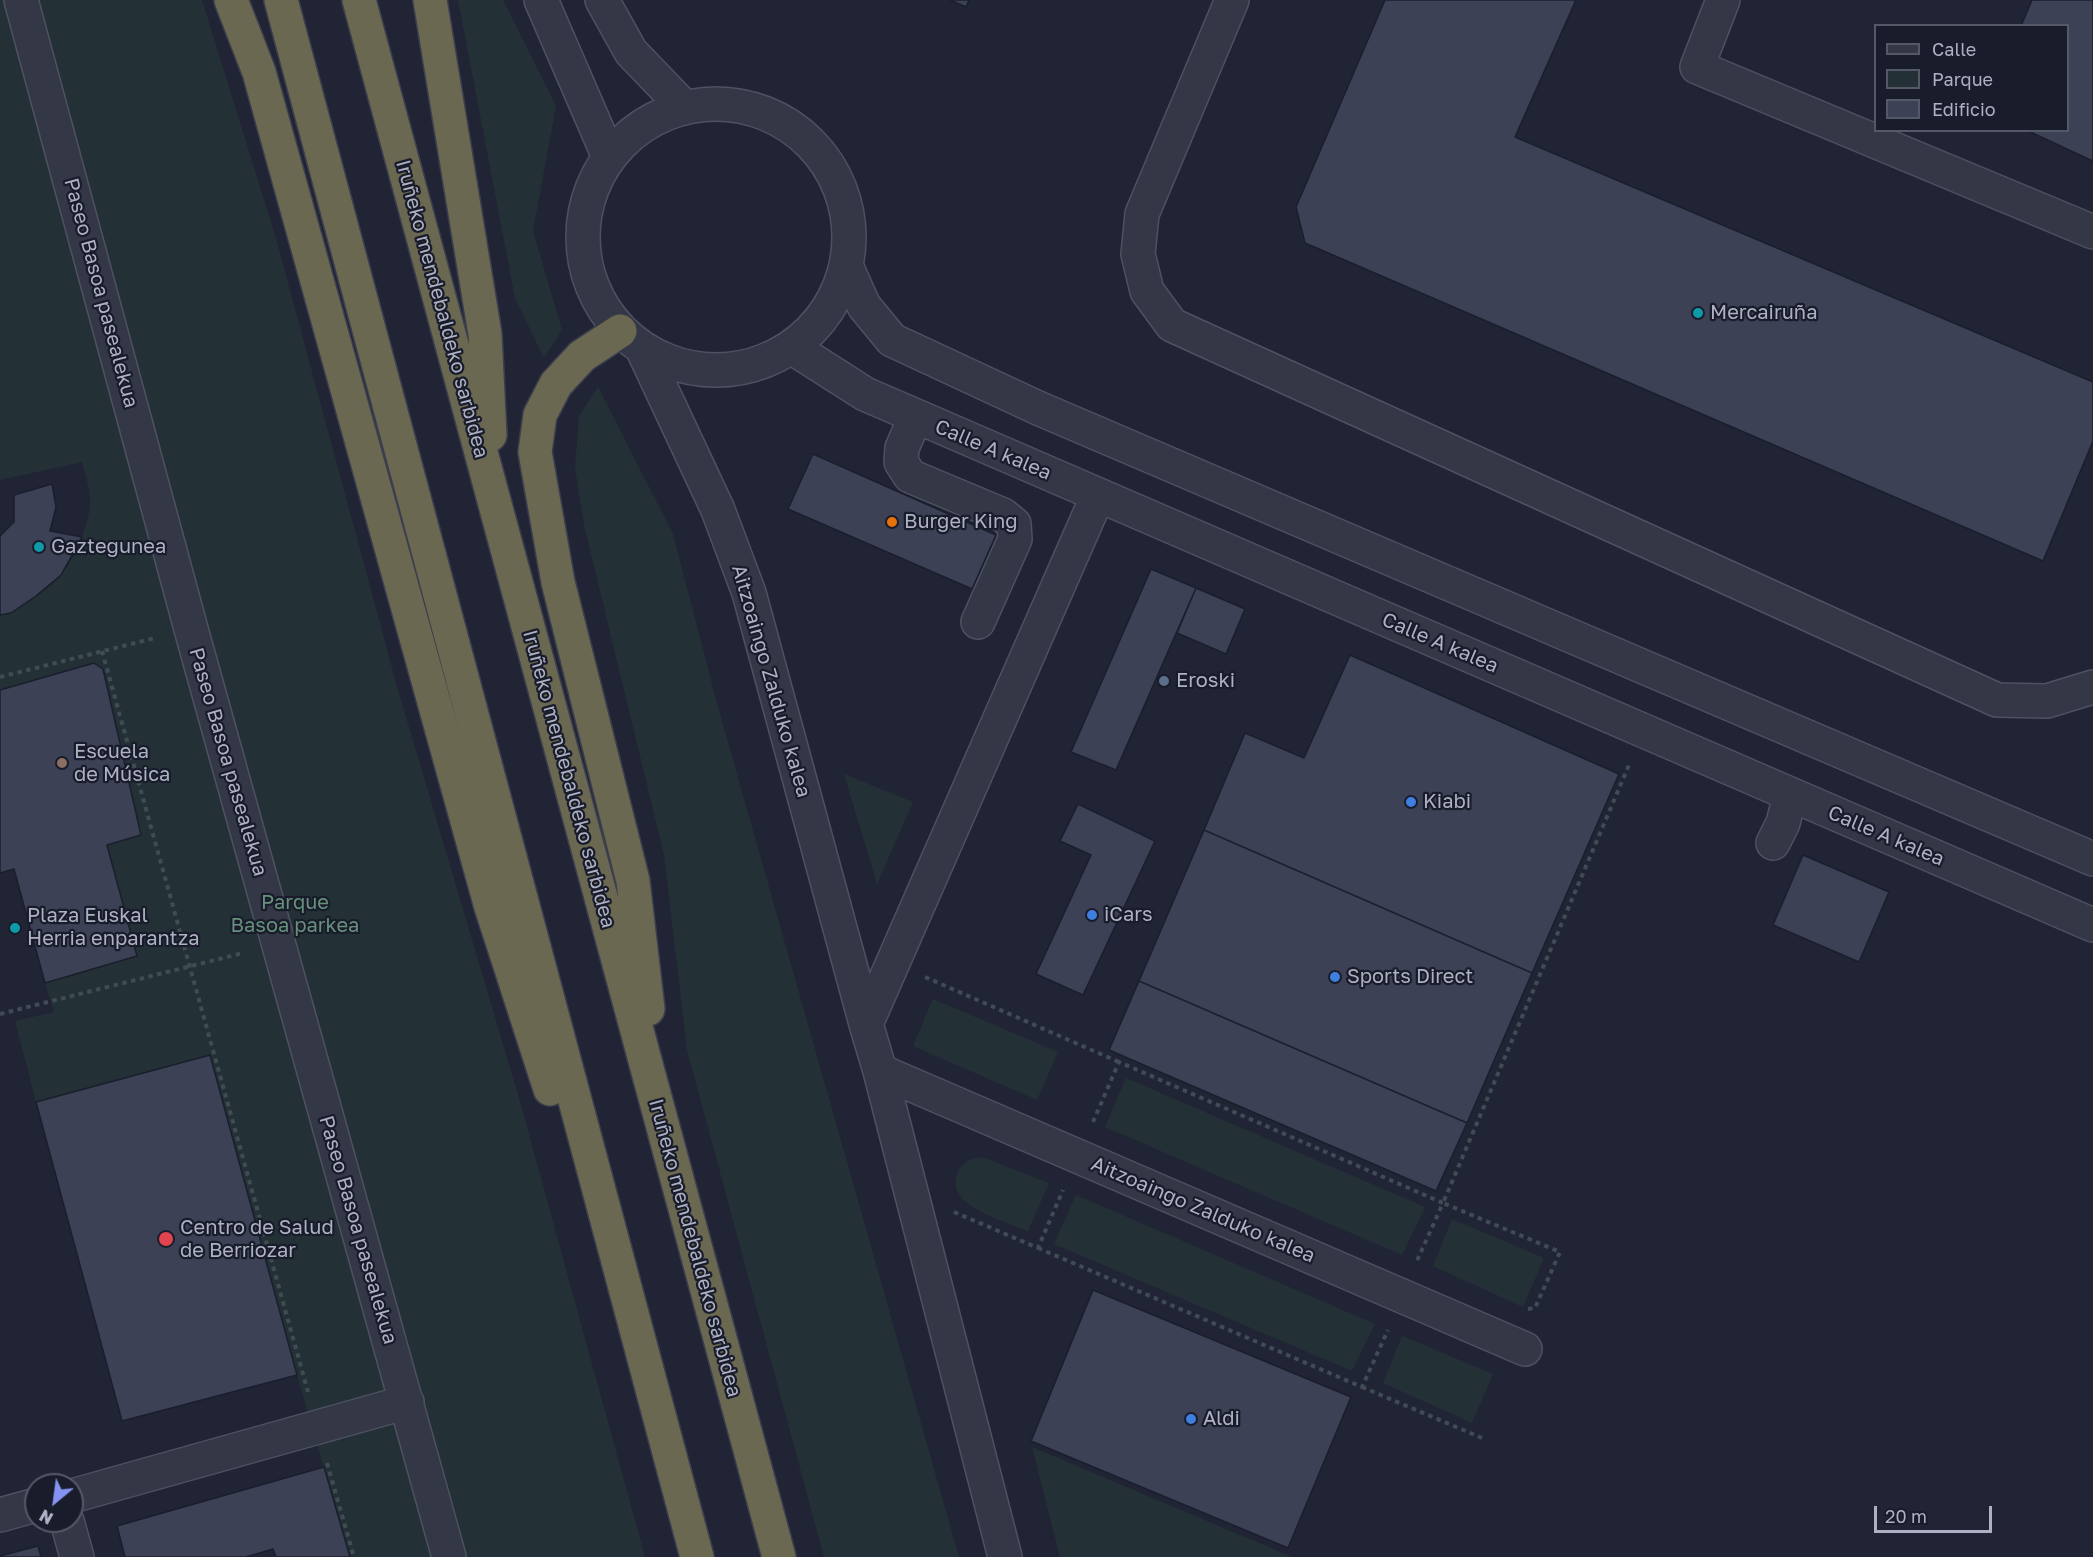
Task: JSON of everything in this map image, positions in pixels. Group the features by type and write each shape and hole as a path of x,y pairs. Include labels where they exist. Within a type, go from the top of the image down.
{"highway":[{"path":"231,0 259,72 491,907 677,1482"},
{"path":"281,0 697,1557"},
{"name":"Iruñeko mendebaldeko sarbidea","path":"359,0 779,1557"},
{"path":"430,0 485,334 493,497"},
{"path":"632,340 582,356 556,384 540,416 535,452 558,582 633,881 661,1121"}],"street":[{"name":"Paseo Basoa pasealekua","path":"21,0 190,629 449,1557"},
{"path":"541,0 609,157"},
{"path":"602,0 631,52 684,107"},
{"path":"1232,0 1142,214 1138,254 1147,291 1172,325 1997,700 2047,701 2093,687"},
{"path":"1724,0 1697,66 2093,232"},
{"name":"Aitzoaingo Zalduko kalea","path":"847,268 850,223 837,179 811,142 774,116 729,104 684,107 662,114 642,126 609,157 589,193 582,234 588,275 606,313 632,340 718,510 749,593 880,1071 1005,1557"},
{"path":"632,340 680,366 719,371 758,365 793,348 818,326 836,299 847,268"},
{"path":"847,268 864,306 892,340 1038,408 2093,860"},
{"name":"Calle A kalea","path":"793,348 865,394 2093,925"},
{"path":"916,416 902,448 901,462 910,476 1003,515 1014,524 1015,539 978,622"},
{"path":"866,1024 1098,495"},
{"path":"1773,843 1784,823 1790,795"},
{"name":"Aitzoaingo Zalduko kalea","path":"880,1071 1525,1349"},
{"path":"84,1493 406,1402"},
{"path":"0,1515 24,1508"},
{"path":"70,1533 77,1557"}],"path":[{"path":"0,677 190,629"},
{"path":"102,651 190,968 303,1430 354,1557"},
{"path":"1415,1268 1631,760"},
{"path":"0,1014 190,968 278,943"},
{"path":"924,976 1560,1252 1535,1308"},
{"path":"1090,1129 1119,1062"},
{"path":"1038,1248 1066,1184"},
{"path":"947,1209 1482,1438"},
{"path":"1362,1387 1391,1324"}],"green space":[{"name":"Parque Basoa parkea","path":"0,0 202,0 275,235 398,690 519,1098 645,1557 350,1557 297,1375 210,1056 36,1102 15,1021 54,1012 45,983 137,955 107,845 141,835 103,669 93,663 0,690 0,615 33,599 61,575 80,541 87,521 90,498 82,462 0,480"},
{"path":"458,0 503,0 556,106 533,231 562,330 544,358 515,298"},
{"path":"598,387 673,534 718,707 959,1557 824,1557 687,1050 664,855 584,525 575,468 579,416"},
{"path":"844,774 913,802 877,884"},
{"path":"933,999 1058,1052 1037,1100 913,1046"},
{"path":"1126,1078 1425,1207 1402,1255 1105,1127"},
{"path":"982,1157 1049,1183 1028,1231 993,1218 960,1196 956,1186 957,1175 961,1167 966,1162"},
{"path":"1076,1195 1375,1324 1352,1371 1054,1244"},
{"path":"1452,1219 1544,1258 1523,1307 1433,1266"},
{"path":"1402,1336 1493,1374 1472,1423 1383,1383"},
{"path":"1032,1447 1292,1557 1060,1557"}],"building":[{"path":"950,0 969,0 966,7"},
{"name":"Mercairuña","path":"1385,0 1576,0 1515,137 2093,382 2093,441 2043,561 1305,243 1296,207"},
{"path":"2032,0 2093,0 2093,161 2030,132 2069,132 2069,24 2022,24"},
{"name":"Burger King","path":"813,454 996,535 972,589 788,509"},
{"name":"Gaztegunea","path":"52,484 56,507 50,531 82,537 61,575 11,613 0,615 0,536 14,522 14,495"},
{"path":"1151,569 1196,588 1116,770 1071,752"},
{"path":"1196,588 1245,609 1226,654 1177,633"},
{"name":"Kiabi","path":"1350,655 1619,774 1532,973 1204,830 1245,733 1304,758"},
{"name":"Escuela de Música","path":"94,663 103,669 141,835 107,845 137,956 45,983 14,869 0,873 0,690"},
{"name":"iCars","path":"1078,804 1155,841 1083,995 1036,974 1091,855 1060,841"},
{"name":"Sports Direct","path":"1204,830 1532,973 1467,1123 1139,981"},
{"path":"1803,855 1889,892 1859,962 1773,925"},
{"path":"1139,981 1467,1123 1436,1191 1109,1050"},
{"name":"Centro de Salud de Berriozar","path":"210,1055 297,1375 122,1421 36,1102"},
{"name":"Aldi","path":"1093,1290 1351,1397 1288,1548 1031,1441"},
{"path":"324,1467 350,1557 276,1557 273,1549 246,1557 125,1557 117,1526"},
{"path":"38,1546 41,1557 0,1557 0,1556"}],"place":[{"name":"Mercairuña","path":"1698,313"},
{"name":"Burger King","path":"892,522"},
{"name":"Gaztegunea","path":"39,547"},
{"name":"Eroski","path":"1164,681"},
{"name":"Escuela de Música","path":"62,763"},
{"name":"Kiabi","path":"1411,802"},
{"name":"iCars","path":"1092,915"},
{"name":"Plaza Euskal Herria enparantza","path":"15,928"},
{"name":"Sports Direct","path":"1335,977"},
{"name":"Centro de Salud de Berriozar","path":"166,1239"},
{"name":"Aldi","path":"1191,1419"}]}
